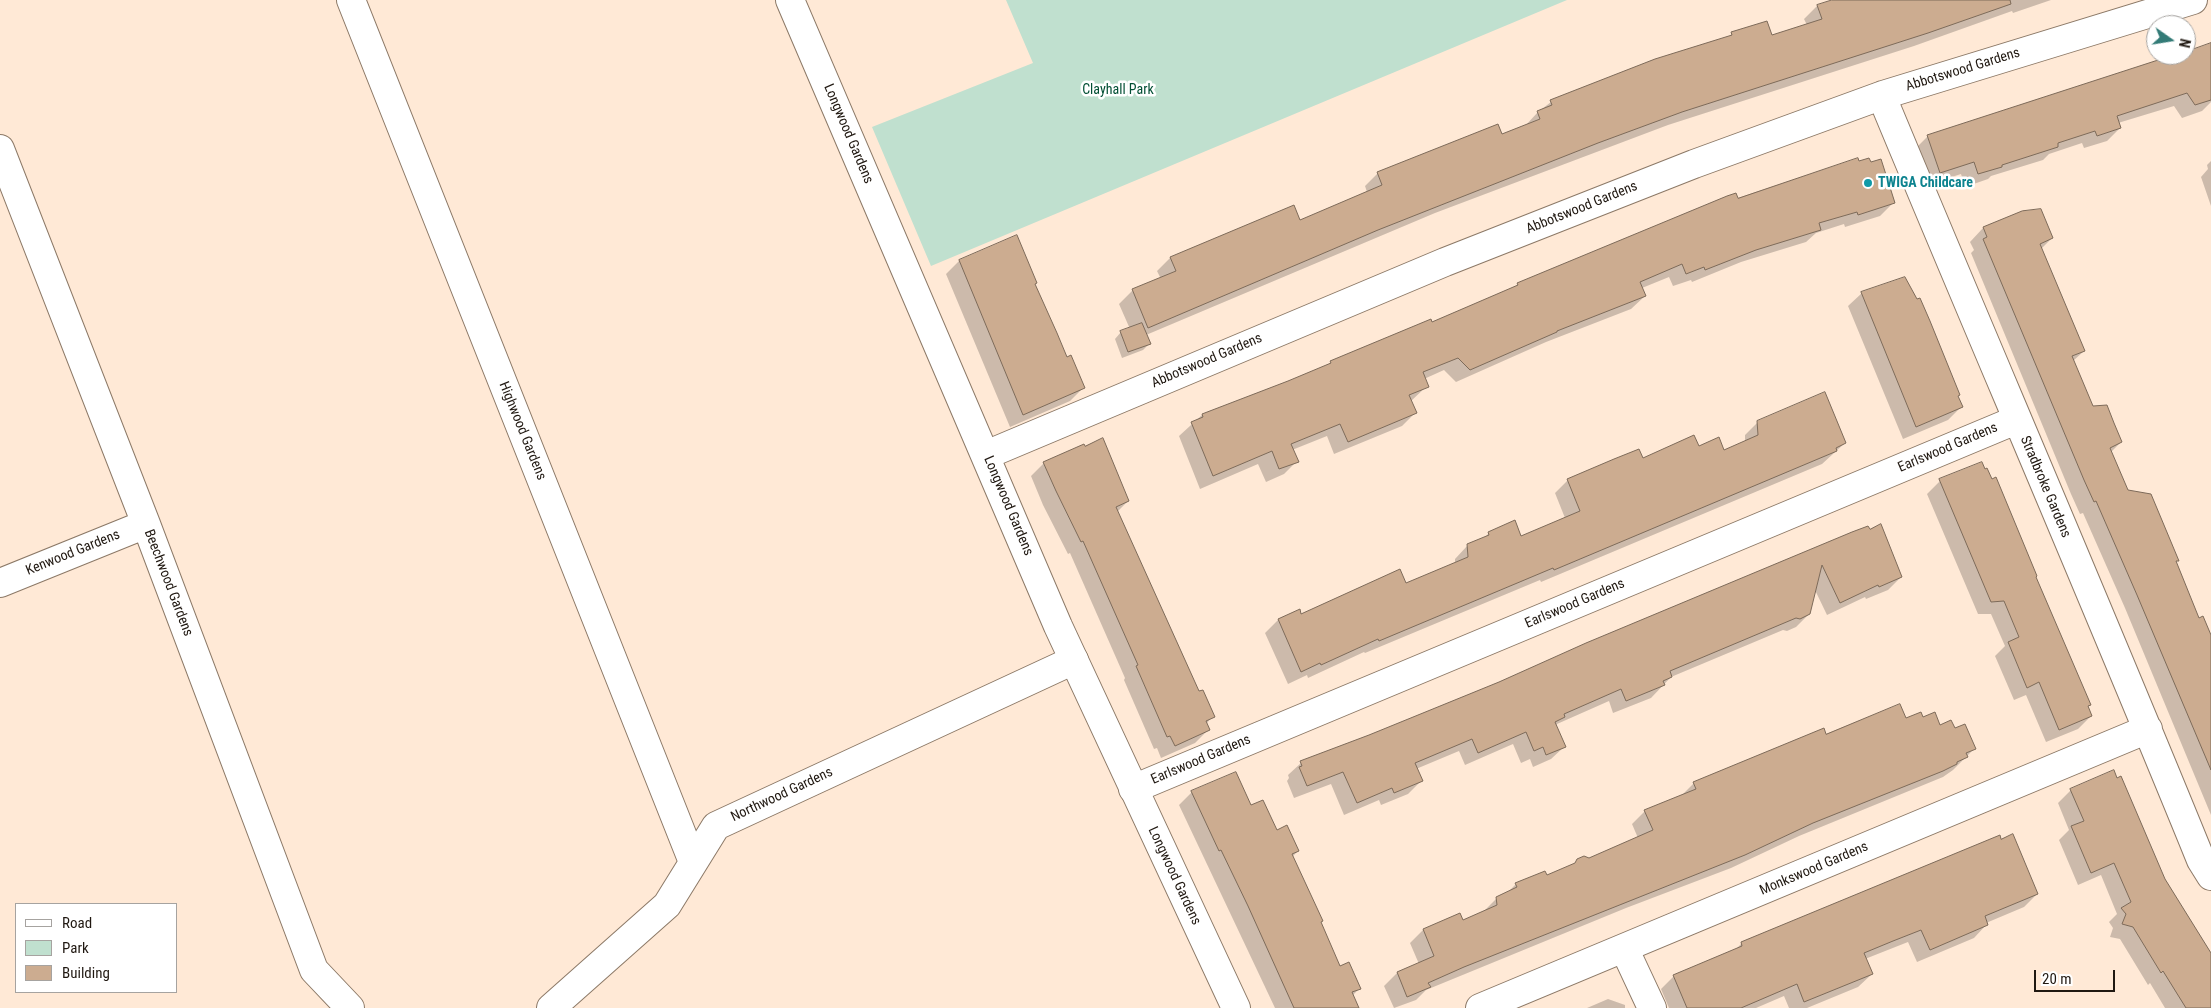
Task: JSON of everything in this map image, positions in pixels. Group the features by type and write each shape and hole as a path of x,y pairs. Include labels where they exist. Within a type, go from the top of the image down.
{"street":[{"name":"Highwood Gardens","path":"351,0 693,862"},
{"name":"Longwood Gardens","path":"790,0 1058,626 1236,1008"},
{"name":"Abbotswood Gardens","path":"990,464 1445,262 1694,164 1883,95 2193,0"},
{"name":"Stradbroke Gardens","path":"1883,95 1887,109 2016,420 2148,729 2201,860 2211,876"},
{"name":"Beechwood Gardens","path":"0,149 146,524 314,970 350,1008"},
{"name":"Earlswood Gardens","path":"1133,789 2016,420"},
{"name":"Kenwood Gardens","path":"0,583 146,524"},
{"name":"Northwood Gardens","path":"551,1008 667,904 716,826 1074,660"},
{"name":"Monkswood Gardens","path":"1480,1008 2148,729"},
{"path":"1624,948 1652,1008"}],"green space":[{"name":"Clayhall Park","path":"1006,0 1567,0 931,266 872,127 1033,63"}],"building":[{"path":"1832,0 2010,0 2011,4 1928,33 1682,112 1598,143 1378,230 1148,328 1132,289 1176,271 1170,257 1294,205 1300,220 1382,185 1377,172 1498,124 1502,134 1540,119 1537,111 1552,105 1550,100 1655,59 1732,35 1731,32 1767,21 1772,35 1822,19 1817,5"},
{"path":"2211,43 2211,100 2195,105 2187,93 2117,116 2121,128 2097,136 2095,131 2058,143 2058,147 2002,165 2002,167 1978,174 1974,162 1940,173 1927,135 2146,64 2196,65 2196,48"},
{"path":"1858,158 1859,161 1869,158 1871,162 1881,159 1895,203 1858,215 1857,212 1819,223 1821,230 1756,250 1705,270 1704,267 1686,274 1682,264 1640,282 1646,296 1557,331 1470,370 1458,358 1423,372 1429,387 1409,395 1417,413 1348,442 1340,424 1291,444 1299,462 1279,469 1272,451 1213,476 1191,422 1203,417 1202,414 1288,381 1331,363 1330,361 1431,319 1432,322 1518,285 1517,283 1727,196 1736,193 1738,198"},
{"path":"2041,209 2053,238 2040,244 2085,351 2072,356 2093,406 2107,405 2122,442 2110,448 2128,490 2151,494 2179,561 2176,561 2199,618 2203,616 2211,635 2211,770 2096,501 2094,502 2084,480 1983,239 1987,237 1983,227 2022,211"},
{"path":"1017,235 1037,283 1035,284 1067,357 1071,355 1085,388 1023,415 959,260"},
{"path":"1905,277 1917,299 1920,298 1960,395 1958,396 1963,407 1916,427 1861,292"},
{"path":"1142,323 1151,344 1128,352 1120,331"},
{"path":"1825,392 1846,443 1836,448 1837,451 1554,570 1553,568 1301,672 1278,619 1300,609 1301,614 1400,569 1406,583 1468,557 1467,544 1489,535 1488,532 1515,520 1521,536 1580,511 1567,479 1614,459 1639,449 1643,458 1694,435 1699,446 1719,437 1724,450 1758,435 1757,421"},
{"path":"1103,438 1129,501 1116,507 1199,691 1203,690 1215,717 1206,721 1210,730 1175,746 1170,736 1167,737 1136,666 1138,665 1083,541 1081,542 1043,462"},
{"path":"1982,462 1992,479 1996,477 2036,577 2091,705 2088,706 2092,716 2059,730 2039,682 2027,688 2008,642 2019,637 2004,601 1991,602 1939,479"},
{"path":"1881,524 1902,577 1879,587 1878,585 1840,603 1822,565 1810,614 1800,619 1796,618 1670,671 1672,677 1663,681 1665,685 1626,701 1621,689 1564,714 1565,717 1555,722 1566,747 1546,755 1543,747 1534,751 1526,732 1478,753 1472,739 1415,763 1423,781 1394,793 1392,788 1357,803 1343,772 1307,786 1299,767 1302,766 1300,761 1499,682 1586,643 1852,532 1868,526 1870,529"},
{"path":"1900,704 1906,718 1921,712 1923,717 1935,712 1940,725 1951,720 1955,728 1965,724 1976,749 1966,753 1968,757 1943,771 1813,823 1745,855 1464,967 1428,983 1431,987 1407,997 1397,972 1434,956 1423,929 1460,913 1463,920 1497,905 1496,897 1517,887 1515,883 1545,871 1547,875 1575,863 1577,859 1584,856 1589,858 1653,830 1644,810 1696,789 1693,782 1824,728 1826,734"},
{"path":"2114,770 2117,778 2121,776 2165,879 2211,953 2211,1008 2186,1008 2163,971 2161,973 2133,927 2122,924 2126,914 2121,908 2131,902 2114,863 2091,873 2071,826 2084,821 2070,789"},
{"path":"1236,772 1251,805 1263,800 1277,830 1287,825 1299,851 1292,854 1323,921 1321,922 1340,966 1349,962 1361,989 1352,992 1359,1008 1294,1008 1248,906 1221,850 1219,851 1191,791"},
{"path":"2013,834 2038,894 1985,916 1988,925 1930,950 1921,930 1864,953 1873,974 1804,1002 1797,984 1741,1008 1687,1008 1673,975 1742,946 1741,942 2000,835 2001,839"}],"place":[{"name":"TWIGA Childcare","path":"1868,183"}]}
